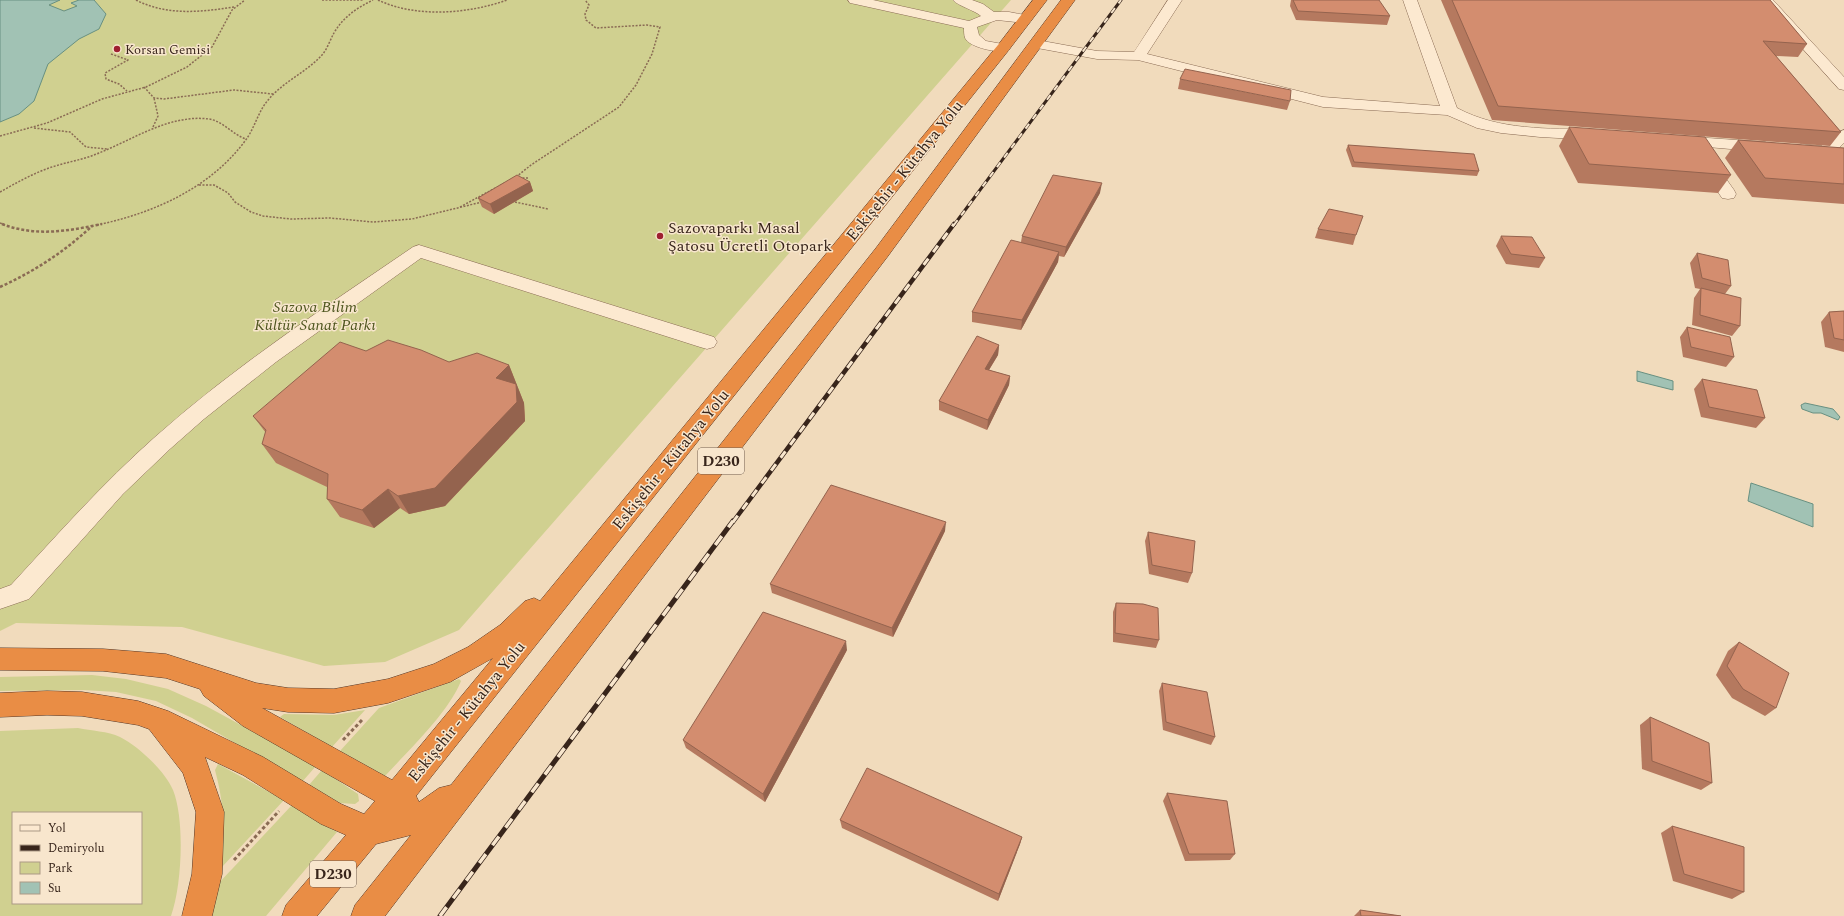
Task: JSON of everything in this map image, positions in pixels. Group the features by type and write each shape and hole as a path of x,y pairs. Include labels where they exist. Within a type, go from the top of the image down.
{"highway":[{"name":"Eskişehir - Kütahya Yolu","path":"297,916 369,831 690,436 1040,0"},
{"name":"Eskişehir - Kütahya Yolu","path":"366,916 482,765 692,499 867,271 1068,0"},
{"path":"0,659 111,661 166,666 256,695 288,700 334,701 388,691 441,674 478,654 509,633 592,555"},
{"path":"200,677 253,717 396,798 420,818"},
{"path":"0,704 82,704 138,713 158,720 253,766 331,814 369,831 420,818 442,805 482,765"},
{"path":"158,720 195,766 210,812 206,874 197,916"},
{"path":"397,876 417,834 420,818"}],"street":[{"path":"855,0 970,25 990,16 1005,15 1025,19"},
{"path":"960,0 978,7 990,16"},
{"path":"1138,56 1175,0"},
{"path":"1410,0 1450,111"},
{"path":"1766,0 1844,86"},
{"path":"970,25 972,37 982,44 1003,48"},
{"path":"1036,44 1089,54 1138,56 1323,102 1450,111 1462,118 1500,129 1608,136"},
{"path":"1662,140 1825,151 1844,135"},
{"path":"1693,142 1728,194"},
{"path":"0,599 20,592 129,474 203,408 302,334 419,251 707,342"}],"path":[{"path":"136,0 143,4 166,10 200,11 235,7"},
{"path":"0,136 47,123 102,99 144,87 176,73 202,58 212,47 235,7 245,0"},
{"path":"322,0 339,2 364,0"},
{"path":"0,223 32,232 93,226 150,209 199,185 221,168 246,139 263,106 273,94 296,77 321,56 328,48 338,25 345,17 354,10 373,0"},
{"path":"378,0 412,10 442,12 475,9 508,0"},
{"path":"454,210 516,177 531,165 619,107 636,86 652,54 660,27 646,25 596,28 586,20 585,14 589,5 585,0"},
{"path":"111,54 128,60 105,73 106,78 119,84 128,92"},
{"path":"144,87 154,98 159,113 156,124 153,127"},
{"path":"154,98 180,99 229,90 273,94"},
{"path":"0,192 41,170 88,158 126,142 153,127 179,120 211,119 239,137 246,139"},
{"path":"32,128 70,132 86,147 110,148"},
{"path":"516,177 528,178"},
{"path":"199,185 214,186 221,189 235,202 251,212 263,216 292,219 330,218 373,222 412,219 486,201"},
{"path":"515,202 548,209"},
{"path":"0,287 41,267 77,241 93,226"},
{"path":"341,743 367,714"},
{"path":"233,861 281,809"}],"green space":[{"name":"Sazova Bilim Kültür Sanat Parkı","path":"0,0 1011,0 459,630 385,662 324,666 182,627 16,623 0,631"},
{"path":"92,675 126,679 168,689 206,706 316,766 302,782 192,718 156,701 116,692 83,690 0,691 0,677"},
{"path":"459,679 461,681 455,693 438,718 385,776 340,751 379,708"},
{"path":"365,710 332,747 280,717 284,714 334,715"},
{"path":"78,728 110,733 135,746 164,775 173,790 177,803 181,835 181,853 178,887 171,916 0,916 0,731"},
{"path":"218,764 284,800 222,867 223,818 221,796 215,770"},
{"path":"322,770 358,794 359,801 355,804 340,803 309,785"},
{"path":"292,805 337,832 266,916 211,916 217,885"}],"water":[{"path":"0,0 60,0 49,5 64,11 77,6 71,3 79,0 94,0 106,14 99,29 79,39 48,64 34,101 19,114 0,122"},
{"path":"1637,371 1673,381 1673,390 1637,381"},
{"path":"1805,403 1833,409 1840,417 1838,420 1821,413 1813,413 1802,409 1801,405"},
{"path":"1751,483 1813,504 1813,527 1748,501"}],"building":[{"path":"1293,0 1379,0 1390,16 1298,11"},
{"path":"1452,0 1770,0 1807,44 1763,41 1841,132 1498,106"},
{"path":"1185,69 1291,90 1290,101 1180,79"},
{"path":"1569,127 1705,137 1731,175 1589,164"},
{"path":"1738,140 1844,148 1844,184 1765,178"},
{"path":"1348,145 1474,154 1479,171 1354,162"},
{"path":"517,175 530,182 490,204 478,198"},
{"path":"1053,175 1102,183 1066,247 1022,236"},
{"path":"1329,209 1363,216 1356,235 1318,229"},
{"path":"1501,236 1532,237 1545,258 1511,254"},
{"path":"1011,240 1059,252 1022,320 972,312"},
{"path":"1697,253 1728,260 1731,286 1702,278"},
{"path":"1701,288 1741,298 1740,326 1700,315"},
{"path":"1844,311 1844,340 1834,338 1829,312"},
{"path":"1687,327 1730,337 1734,357 1691,347"},
{"path":"977,336 999,345 985,369 1010,376 988,420 939,401"},
{"path":"388,340 421,350 449,362 477,353 509,365 496,378 516,384 517,402 435,488 398,496 388,489 362,510 327,499 328,474 262,444 266,430 253,416 340,342 366,351"},
{"path":"1702,379 1757,390 1765,418 1709,407"},
{"path":"831,485 946,522 892,628 770,584"},
{"path":"1148,532 1195,541 1192,573 1152,565"},
{"path":"1116,603 1143,604 1158,608 1159,640 1115,633"},
{"path":"763,612 846,641 763,794 683,740"},
{"path":"1739,642 1789,673 1776,708 1743,689 1727,666"},
{"path":"1162,683 1207,692 1215,737 1166,722"},
{"path":"1650,717 1709,743 1712,783 1652,761"},
{"path":"867,768 1022,837 999,894 840,820"},
{"path":"1167,793 1227,801 1235,854 1189,854"},
{"path":"1672,826 1744,847 1744,892 1684,874"},
{"path":"1360,910 1401,916 1361,916"}],"railway":[{"path":"954,225 1121,0"},
{"path":"733,522 954,224"},
{"path":"440,916 733,521"}],"place":[{"name":"Korsan Gemisi","path":"117,49"},
{"name":"Sazovaparkı Masal Şatosu Ücretli Otopark","path":"660,236"}]}
